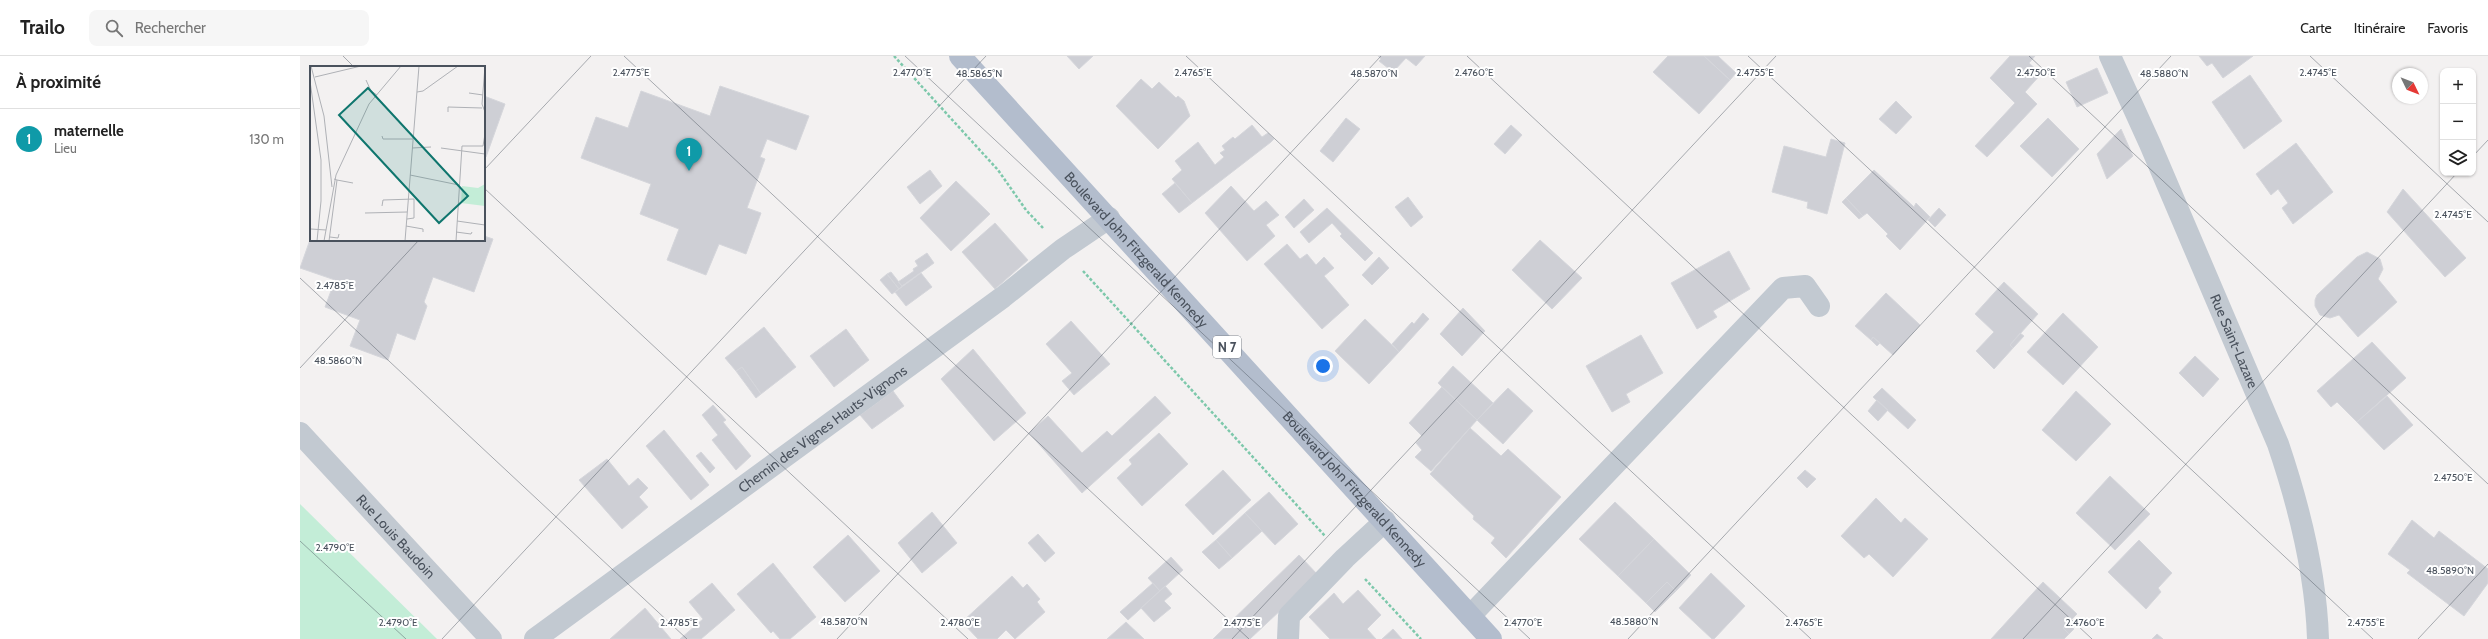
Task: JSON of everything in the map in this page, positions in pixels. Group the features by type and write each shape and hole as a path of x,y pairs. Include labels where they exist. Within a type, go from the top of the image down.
{"main road":[{"name":"Boulevard John Fitzgerald Kennedy","path":"960,56 1491,639"}],"street":[{"name":"Rue Saint-Lazare","path":"2110,56 2153,151 2278,444 2294,493 2311,572 2318,639"},
{"name":"Chemin des Vignes Hauts-Vignons","path":"535,639 1003,297 1063,249 1109,218"},
{"path":"1470,616 1783,288 1805,286 1819,306"},
{"name":"Rue Louis Baudoin","path":"300,433 491,639"},
{"path":"1288,639 1289,616 1345,558 1385,521"}],"path":[{"path":"894,56 998,170 1026,210 1421,639"}],"green space":[{"path":"300,504 437,639 300,639"}],"building":[{"path":"1067,56 1093,56 1079,69"},
{"path":"1378,56 1425,56 1416,66 1406,58 1393,72 1379,61 1381,59"},
{"path":"1668,56 1704,56 1730,80 1699,114 1653,72"},
{"path":"1704,56 1718,56 1736,73 1730,80"},
{"path":"2010,56 2035,56 2029,63 2041,74 2025,92 2037,104 1987,157 1975,146 2015,103 1990,78"},
{"path":"2199,56 2253,56 2223,78 2212,63 2207,66"},
{"path":"2097,68 2108,93 2077,107 2066,82"},
{"path":"2250,75 2282,121 2244,149 2212,102"},
{"path":"1141,79 1152,89 1159,82 1176,98 1178,96 1184,101 1190,116 1158,149 1116,106"},
{"path":"720,86 809,116 796,150 767,139 760,157 765,159 747,208 761,213 746,254 719,244 706,275 667,260 679,229 640,214 651,184 581,158 596,117 628,128 641,91 710,116"},
{"path":"485,96 505,104 485,156"},
{"path":"1896,101 1912,117 1896,134 1879,119"},
{"path":"1346,118 1360,129 1333,162 1320,151"},
{"path":"2048,118 2079,149 2052,177 2020,146"},
{"path":"1252,125 1262,137 1268,133 1274,139 1192,203 1172,179 1182,170 1175,161 1198,142 1215,165 1224,157 1220,153 1225,150 1222,146 1233,137 1235,139"},
{"path":"1511,125 1522,135 1505,154 1494,144"},
{"path":"2121,129 2133,156 2107,179 2097,154"},
{"path":"1831,139 1845,143 1827,214 1807,208 1808,202 1772,192 1784,146 1826,157"},
{"path":"2296,143 2333,192 2293,224 2282,208 2288,203 2278,189 2271,195 2256,174"},
{"path":"930,170 942,186 920,204 907,187"},
{"path":"1874,170 1914,207 1916,203 1930,217 1900,250 1886,236 1888,234 1867,213 1863,216 1846,198"},
{"path":"956,181 990,214 951,251 920,218"},
{"path":"1175,183 1192,203 1179,213 1162,194"},
{"path":"1231,186 1254,211 1266,201 1279,215 1266,225 1275,236 1247,261 1205,213"},
{"path":"2403,189 2466,258 2445,277 2387,212"},
{"path":"1408,197 1423,217 1411,227 1395,207"},
{"path":"1846,198 1863,216 1859,219 1842,202"},
{"path":"1304,199 1314,210 1294,228 1285,217"},
{"path":"1327,208 1373,253 1365,261 1340,236 1342,234 1332,223 1309,243 1300,232"},
{"path":"1939,208 1946,215 1935,227 1928,220"},
{"path":"995,223 1028,260 995,289 962,252"},
{"path":"485,236 493,239 474,292 433,277 424,302 427,306 415,340 397,333 388,360 350,346 360,320 325,307 335,280 300,268 310,240 485,241"},
{"path":"1540,240 1582,278 1552,309 1512,270"},
{"path":"1287,244 1300,259 1307,254 1316,265 1324,257 1334,268 1324,276 1349,305 1322,329 1264,264"},
{"path":"1729,251 1750,289 1713,311 1717,317 1697,329 1671,283"},
{"path":"2367,252 2380,259 2383,269 2378,279 2397,302 2358,337 2339,315 2330,318 2320,315 2315,306 2315,300 2317,295 2357,257"},
{"path":"927,253 934,263 902,286 898,282 914,271 913,269 918,266 915,261"},
{"path":"1379,257 1389,268 1372,285 1362,275"},
{"path":"891,272 902,286 899,289 887,274"},
{"path":"921,273 932,287 906,306 895,292"},
{"path":"887,274 899,289 892,294 880,280"},
{"path":"2004,282 2038,314 2010,345 2013,348 1994,369 1976,351 1994,332 1975,314"},
{"path":"1886,293 1920,325 1893,355 1873,337 1871,340 1855,326"},
{"path":"1463,308 1485,331 1462,356 1440,334"},
{"path":"1423,313 1429,319 1399,352 1392,344 1412,322 1414,324"},
{"path":"2063,313 2098,347 2063,385 2027,352"},
{"path":"1365,319 1399,352 1369,384 1335,351"},
{"path":"1071,321 1110,364 1074,395 1062,381 1072,373 1046,344"},
{"path":"764,327 796,367 761,394 742,367 736,371 725,358"},
{"path":"846,329 869,360 834,387 810,356"},
{"path":"2020,333 2024,336 2013,348 2010,345"},
{"path":"1641,335 1663,373 1626,394 1630,402 1612,412 1586,366"},
{"path":"1873,337 1880,343 1877,346 1871,340"},
{"path":"2372,342 2406,378 2357,422 2337,402 2331,407 2317,391"},
{"path":"973,349 1026,413 994,441 941,379"},
{"path":"2195,356 2219,379 2203,397 2179,373"},
{"path":"1453,366 1493,403 1477,420 1438,383"},
{"path":"742,367 761,394 756,398 736,371"},
{"path":"1442,387 1477,420 1431,471 1415,457 1422,450 1416,443 1422,436 1409,423"},
{"path":"1508,388 1533,411 1503,444 1477,420"},
{"path":"1882,388 1916,420 1908,429 1873,397"},
{"path":"893,391 904,406 872,429 860,415"},
{"path":"2076,391 2111,424 2076,461 2042,430"},
{"path":"1155,396 1171,413 1082,493 1029,433 1048,416 1082,453 1107,431 1112,436"},
{"path":"2387,396 2413,425 2384,450 2357,422"},
{"path":"1877,400 1888,410 1878,421 1868,411"},
{"path":"713,405 726,420 723,422 751,456 736,470 712,440 718,435 702,415"},
{"path":"1470,428 1501,456 1508,449 1561,497 1506,558 1491,543 1495,538 1473,519 1474,516 1430,474"},
{"path":"664,430 709,485 691,500 646,446"},
{"path":"1159,433 1188,464 1142,506 1117,478 1132,464 1129,460"},
{"path":"701,452 715,468 710,473 696,456"},
{"path":"607,459 629,486 638,478 648,488 639,497 648,507 622,529 579,480"},
{"path":"1223,470 1251,500 1213,535 1185,505"},
{"path":"1805,470 1816,479 1807,488 1797,478"},
{"path":"2110,476 2150,514 2115,550 2076,513"},
{"path":"1269,492 1298,524 1275,545 1245,513"},
{"path":"1876,498 1901,523 1905,518 1928,539 1893,577 1869,554 1864,558 1841,536"},
{"path":"1615,502 1654,539 1618,576 1579,539"},
{"path":"932,512 957,543 922,573 898,543"},
{"path":"1245,513 1262,531 1232,558 1216,540"},
{"path":"2412,520 2434,538 2439,531 2488,569 2488,583 2464,616 2407,573 2410,570 2388,554"},
{"path":"1038,534 1055,553 1045,562 1028,543"},
{"path":"848,535 880,571 845,602 813,567"},
{"path":"1654,539 1691,575 1676,591 1667,582 1646,603 1618,576"},
{"path":"1216,540 1232,558 1219,569 1202,552"},
{"path":"2139,540 2172,573 2158,588 2161,592 2146,609 2108,572"},
{"path":"1299,555 1318,575 1250,639 1213,639"},
{"path":"1171,557 1183,570 1160,591 1148,578"},
{"path":"773,563 816,617 790,639 780,639 773,631 771,633 737,594"},
{"path":"1711,573 1745,606 1714,639 1712,639 1679,608"},
{"path":"1012,576 1023,588 1027,584 1040,599 1037,602 1045,612 1015,639 1006,630 997,639 978,639 962,622"},
{"path":"1667,582 1676,591 1655,612 1646,603"},
{"path":"2043,582 2077,614 2063,628 2069,634 2064,639 1991,639"},
{"path":"712,583 735,610 701,639 680,639 703,619 689,602"},
{"path":"1153,583 1160,591 1128,620 1120,612"},
{"path":"1165,586 1172,594 1164,601 1171,608 1154,622 1141,608"},
{"path":"1358,590 1381,615 1367,629 1376,639 1330,639 1309,617 1334,593 1343,604"},
{"path":"645,608 671,639 610,639"},
{"path":"1126,622 1144,639 1107,639"},
{"path":"2068,623 2074,629 2069,634 2063,628"},
{"path":"1393,629 1402,639 1382,639"},
{"path":"2157,634 2163,639 2152,639"}],"place":[{"name":"maternelle","path":"689,171"}]}
